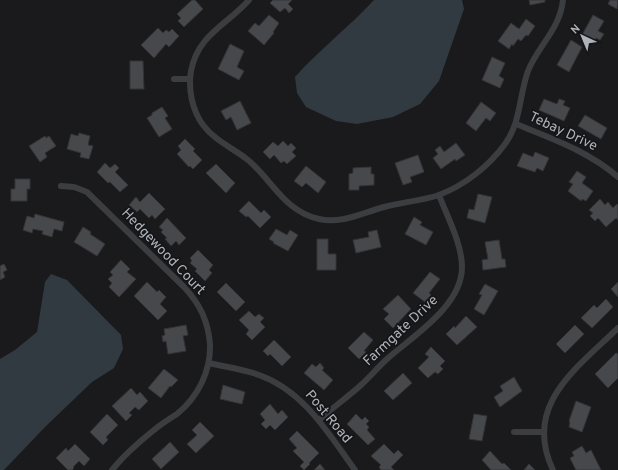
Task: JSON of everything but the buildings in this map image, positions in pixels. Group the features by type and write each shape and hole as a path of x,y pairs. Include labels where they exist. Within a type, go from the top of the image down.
{"street":[{"path":"249,0 236,14 209,35 198,51 191,71 190,79 192,102 203,125 212,135 239,153 256,168 282,198 302,213 324,220 345,219 384,206 439,195 459,185 489,163 506,143 516,124 525,79 539,51 551,35 559,19 563,0"},
{"path":"174,79 190,79"},
{"name":"Tebay Drive","path":"516,124 577,150 603,165 618,177"},
{"name":"Hedgewood Court","path":"62,186 79,188 94,198 192,296 207,324 210,349 209,363 206,375 198,390 186,406 144,438 112,470"},
{"name":"Farmgate Drive","path":"319,420 361,386 386,359 428,324 446,306 457,289 462,273 461,256 459,246 439,195"},
{"path":"553,470 547,454 544,432 549,406 562,383 618,328"},
{"name":"Post Road","path":"209,363 249,372 276,382 300,400 319,420 355,470"},
{"path":"514,432 544,432"}],"shaded area":[{"path":"374,0 462,0 464,9 439,81 420,104 393,117 357,124 336,121 306,107 297,93 295,77"},
{"path":"51,274 67,280 121,335 123,349 114,368 92,382 45,427 4,470 0,470 0,359 15,350 37,332 45,282"}]}
